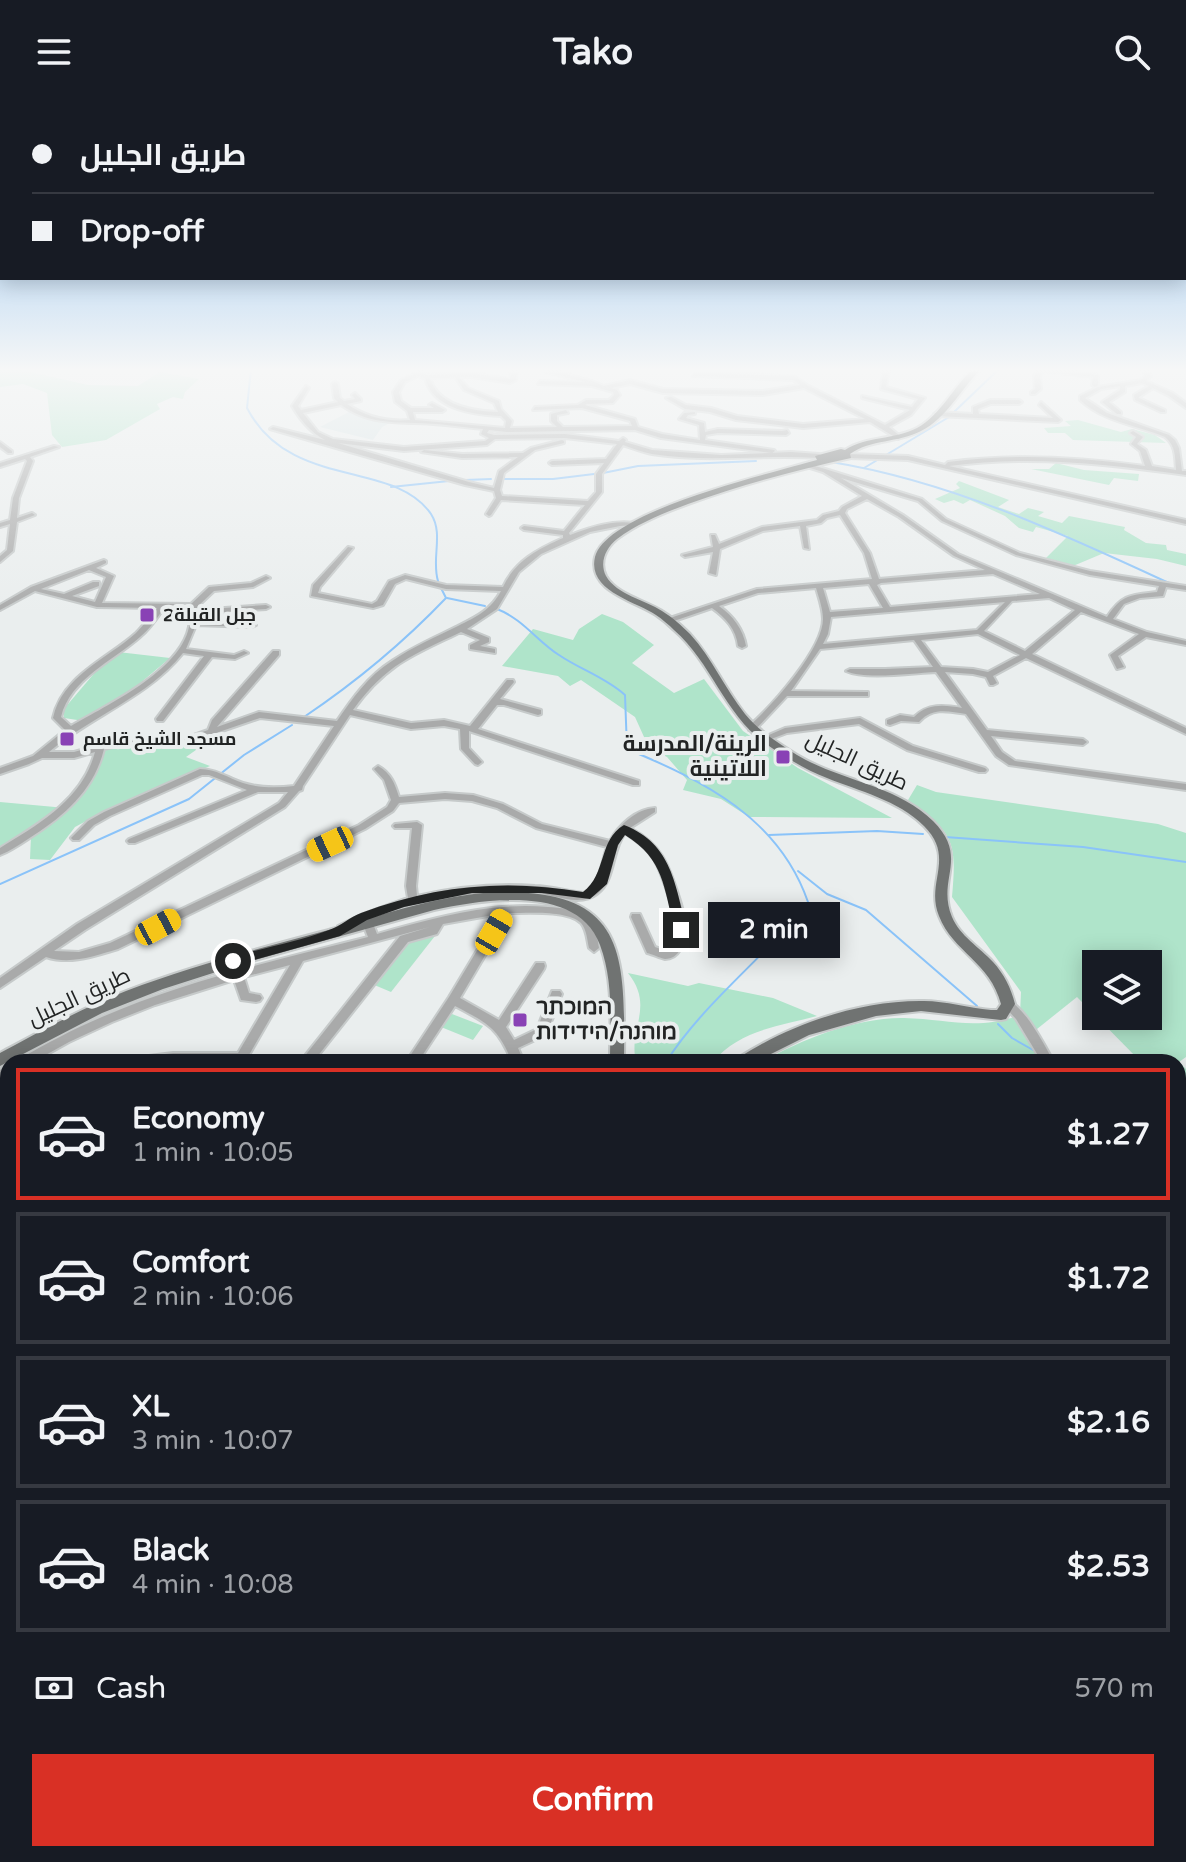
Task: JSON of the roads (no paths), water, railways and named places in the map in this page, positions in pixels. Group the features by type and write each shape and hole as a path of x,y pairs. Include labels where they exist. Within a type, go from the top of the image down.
{"main road":[{"path":"845,453 849,451"},
{"name":"طريق الجليل","path":"845,453 667,509 632,524 602,549 598,563 600,574 619,593 668,620 683,633 752,728 796,759 910,810 941,837 947,849 939,892 947,920 1005,984 1008,1004"},
{"name":"طريق الجليل","path":"11,1054 91,1012 184,976 368,924 480,897 531,898 560,903 579,909 592,920 609,952 617,1003 617,1054"},
{"path":"756,1054 771,1045 861,1014 922,1006 987,1016 1001,1015 1008,1004"}],"street":[{"path":"0,465 45,451"},
{"path":"352,451 498,494 588,503"},
{"path":"421,451 462,456 524,455"},
{"path":"489,514 498,494 501,472 530,451"},
{"path":"566,536 599,492 599,474 616,451"},
{"path":"648,451 721,457 791,454"},
{"path":"776,451 817,461 825,471 901,516 940,547 992,572 1145,634 1186,643"},
{"path":"1143,451 1149,468"},
{"path":"945,465 1011,457 1182,472 1177,451"},
{"path":"845,453 865,462 908,458 945,465 1102,505 1186,522"},
{"path":"0,560 10,551 16,498 30,461 27,458"},
{"path":"552,463 608,461"},
{"path":"825,471 920,500 944,520 1018,554 1090,573 1186,588"},
{"path":"685,555 717,548 762,529 803,525 842,513 844,508 867,496"},
{"path":"842,513 867,553 874,583 888,610"},
{"path":"0,525 32,515"},
{"path":"0,984 81,927 276,810 299,788 337,724 379,674 494,608 521,565 566,536 616,522 632,524"},
{"path":"803,525 807,548"},
{"path":"524,528 566,536"},
{"path":"713,536 717,548 713,573"},
{"path":"350,548 316,587 314,594 373,606 380,603 392,583 405,577 446,587 505,589"},
{"path":"0,608 34,589 104,562"},
{"path":"90,568 110,576 97,605"},
{"path":"668,620 757,591 992,572"},
{"path":"0,771 39,755 71,730 115,707 182,651 188,644 194,609 212,589 253,585 266,578"},
{"path":"63,597 96,584"},
{"path":"1111,617 1121,602 1160,594 1163,586"},
{"path":"752,728 767,717 786,693 828,625 819,587"},
{"path":"34,589 97,605 194,609 266,607"},
{"path":"827,615 1009,602 1048,596"},
{"path":"979,632 1009,602"},
{"path":"712,605 738,631 742,646"},
{"path":"71,730 57,718 60,706 92,668 141,632 162,606"},
{"path":"850,671 881,674 968,669 991,679 1027,654 1080,609"},
{"path":"192,623 252,625"},
{"path":"459,628 486,640 473,647 492,651"},
{"path":"817,647 979,632 1186,731"},
{"path":"1120,667 1114,655 1145,634"},
{"path":"917,639 999,754 1012,763 1186,787"},
{"path":"182,651 235,657 244,653"},
{"path":"211,732 215,722 276,653"},
{"path":"160,719 210,654"},
{"path":"478,762 465,749 468,729 510,682"},
{"path":"786,693 865,694"},
{"path":"493,702 538,712"},
{"path":"890,722 900,718 916,720 925,710 935,708 969,712"},
{"path":"349,712 411,726 444,723 636,783"},
{"path":"39,755 74,755 125,741 174,743 263,714 337,724"},
{"path":"766,738 785,731 860,721 910,748 982,770"},
{"path":"986,733 1083,742"},
{"path":"0,852 47,822 83,788 98,761 100,748"},
{"path":"378,769 388,779 396,800"},
{"path":"76,838 91,823 107,814 200,772 213,772 231,782 257,789 275,791 299,788"},
{"path":"132,841 257,789"},
{"path":"396,800 445,796 473,798 500,806 539,826 612,845"},
{"path":"45,952 60,957 73,956 114,946 330,844 390,809 396,800"},
{"path":"336,933 363,917 413,900 487,887 542,889 586,896 601,884 612,845 624,829 652,810"},
{"path":"398,826 417,825 411,886 413,900"},
{"path":"624,829 657,853 668,876 681,930 681,939 673,952 659,954 651,950 636,917"},
{"path":"417,1054 507,909"},
{"path":"38,1054 105,1019 183,989 298,961 465,914 539,909 578,915 591,930 594,948"},
{"path":"312,1054 404,939 433,931 439,921"},
{"path":"368,924 374,939"},
{"path":"244,1054 298,961"},
{"path":"500,1027 540,966"},
{"path":"238,974 245,997 256,998"},
{"path":"511,1046 542,1032 556,994"},
{"path":"453,1000 500,1027 514,1054"},
{"path":"1008,1004 1020,1016 1043,1054"}],"waterway":[{"path":"288,451 314,464 394,487"},
{"path":"886,455 893,451"},
{"path":"864,468 879,459"},
{"path":"603,473 638,466 756,461"},
{"path":"831,462 919,482 1005,511 1171,584"},
{"path":"503,479 553,479 594,474"},
{"path":"465,480 491,479"},
{"path":"394,487 449,481"},
{"path":"394,487 414,497 435,522 438,581"},
{"path":"304,717 360,676 413,631 446,598 441,588"},
{"path":"447,598 485,606"},
{"path":"497,609 515,618 559,655 625,695 627,749 684,775 736,806 778,847 795,873 808,902 698,1019 671,1054"},
{"path":"0,884 189,799 244,755 292,725"},
{"path":"769,835 877,831 923,834"},
{"path":"945,837 1083,847 1186,862"},
{"path":"798,871 827,894 866,910 977,1006"},
{"path":"998,1024 1012,1038 1033,1050"}],"place":[{"name":"جبل القبلة2","path":"147,615"},
{"name":"مسجد الشيخ قاسم","path":"67,739"},
{"name":"الرينة/المدرسة اللاتينية","path":"783,757"},
{"name":"המוכתר מוהנה/הידידות","path":"520,1020"}]}
